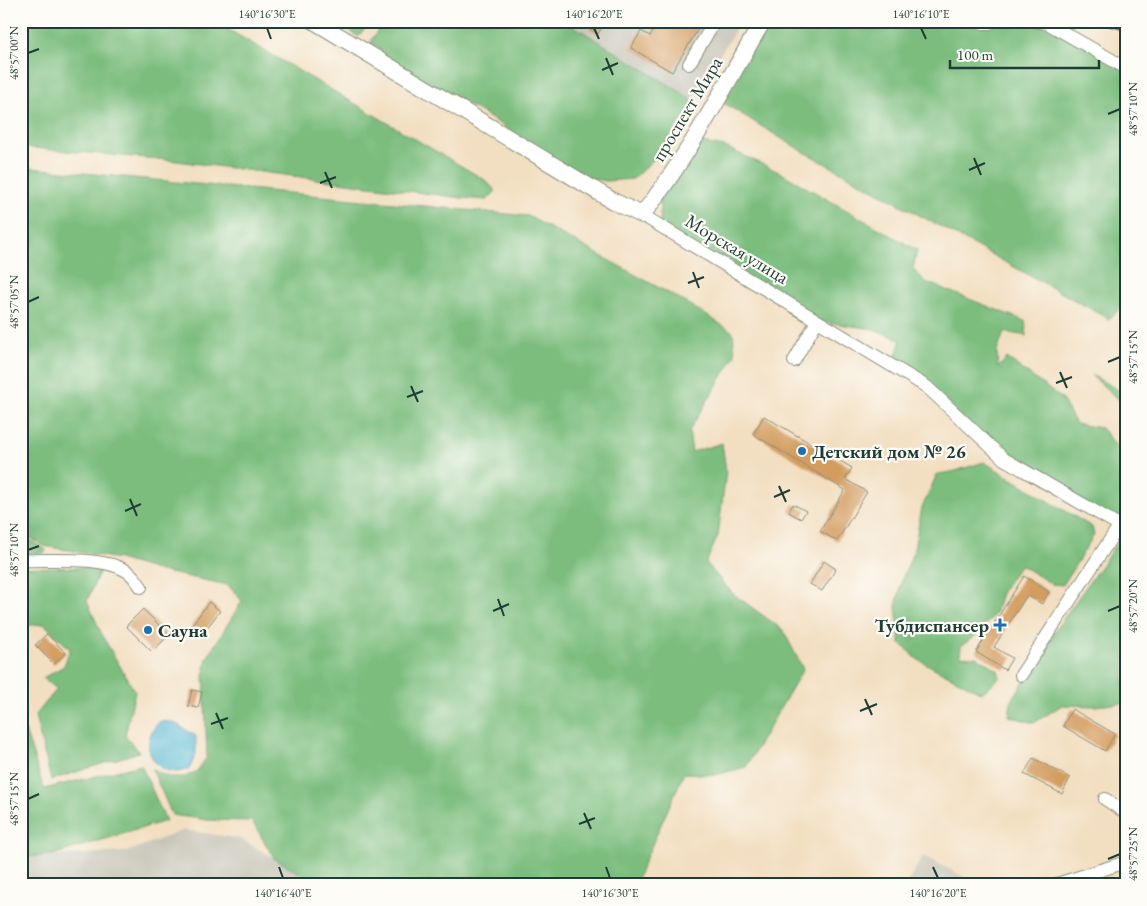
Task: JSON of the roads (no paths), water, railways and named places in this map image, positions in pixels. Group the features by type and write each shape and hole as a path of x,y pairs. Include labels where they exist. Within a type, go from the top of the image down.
{"main road":[{"name":"Морская улица","path":"314,21 613,201 642,215"},
{"name":"проспект Мира","path":"642,215 680,161 763,21"},
{"path":"983,21 989,21"}],"street":[{"path":"689,64 715,21"},
{"path":"1035,21 1047,23 1126,68"},
{"name":"Морская улица","path":"642,215 927,388 1004,459 1123,528"},
{"path":"794,361 817,321"},
{"path":"1021,675 1123,528"},
{"path":"21,560 75,561 115,566 128,571 141,587"},
{"path":"1105,799 1126,813"},
{"path":"1054,885 1126,862"}],"water":[{"path":"160,721 173,722 196,736 196,753 190,768 179,772 169,771 160,767 154,760 150,752 149,742 152,731"}],"railway":[{"path":"1096,21 1126,28"}],"place":[{"name":"Детский дом № 26","path":"802,451"},
{"name":"Тубдиспансер","path":"1000,625"},
{"name":"Сауна","path":"148,630"}]}
